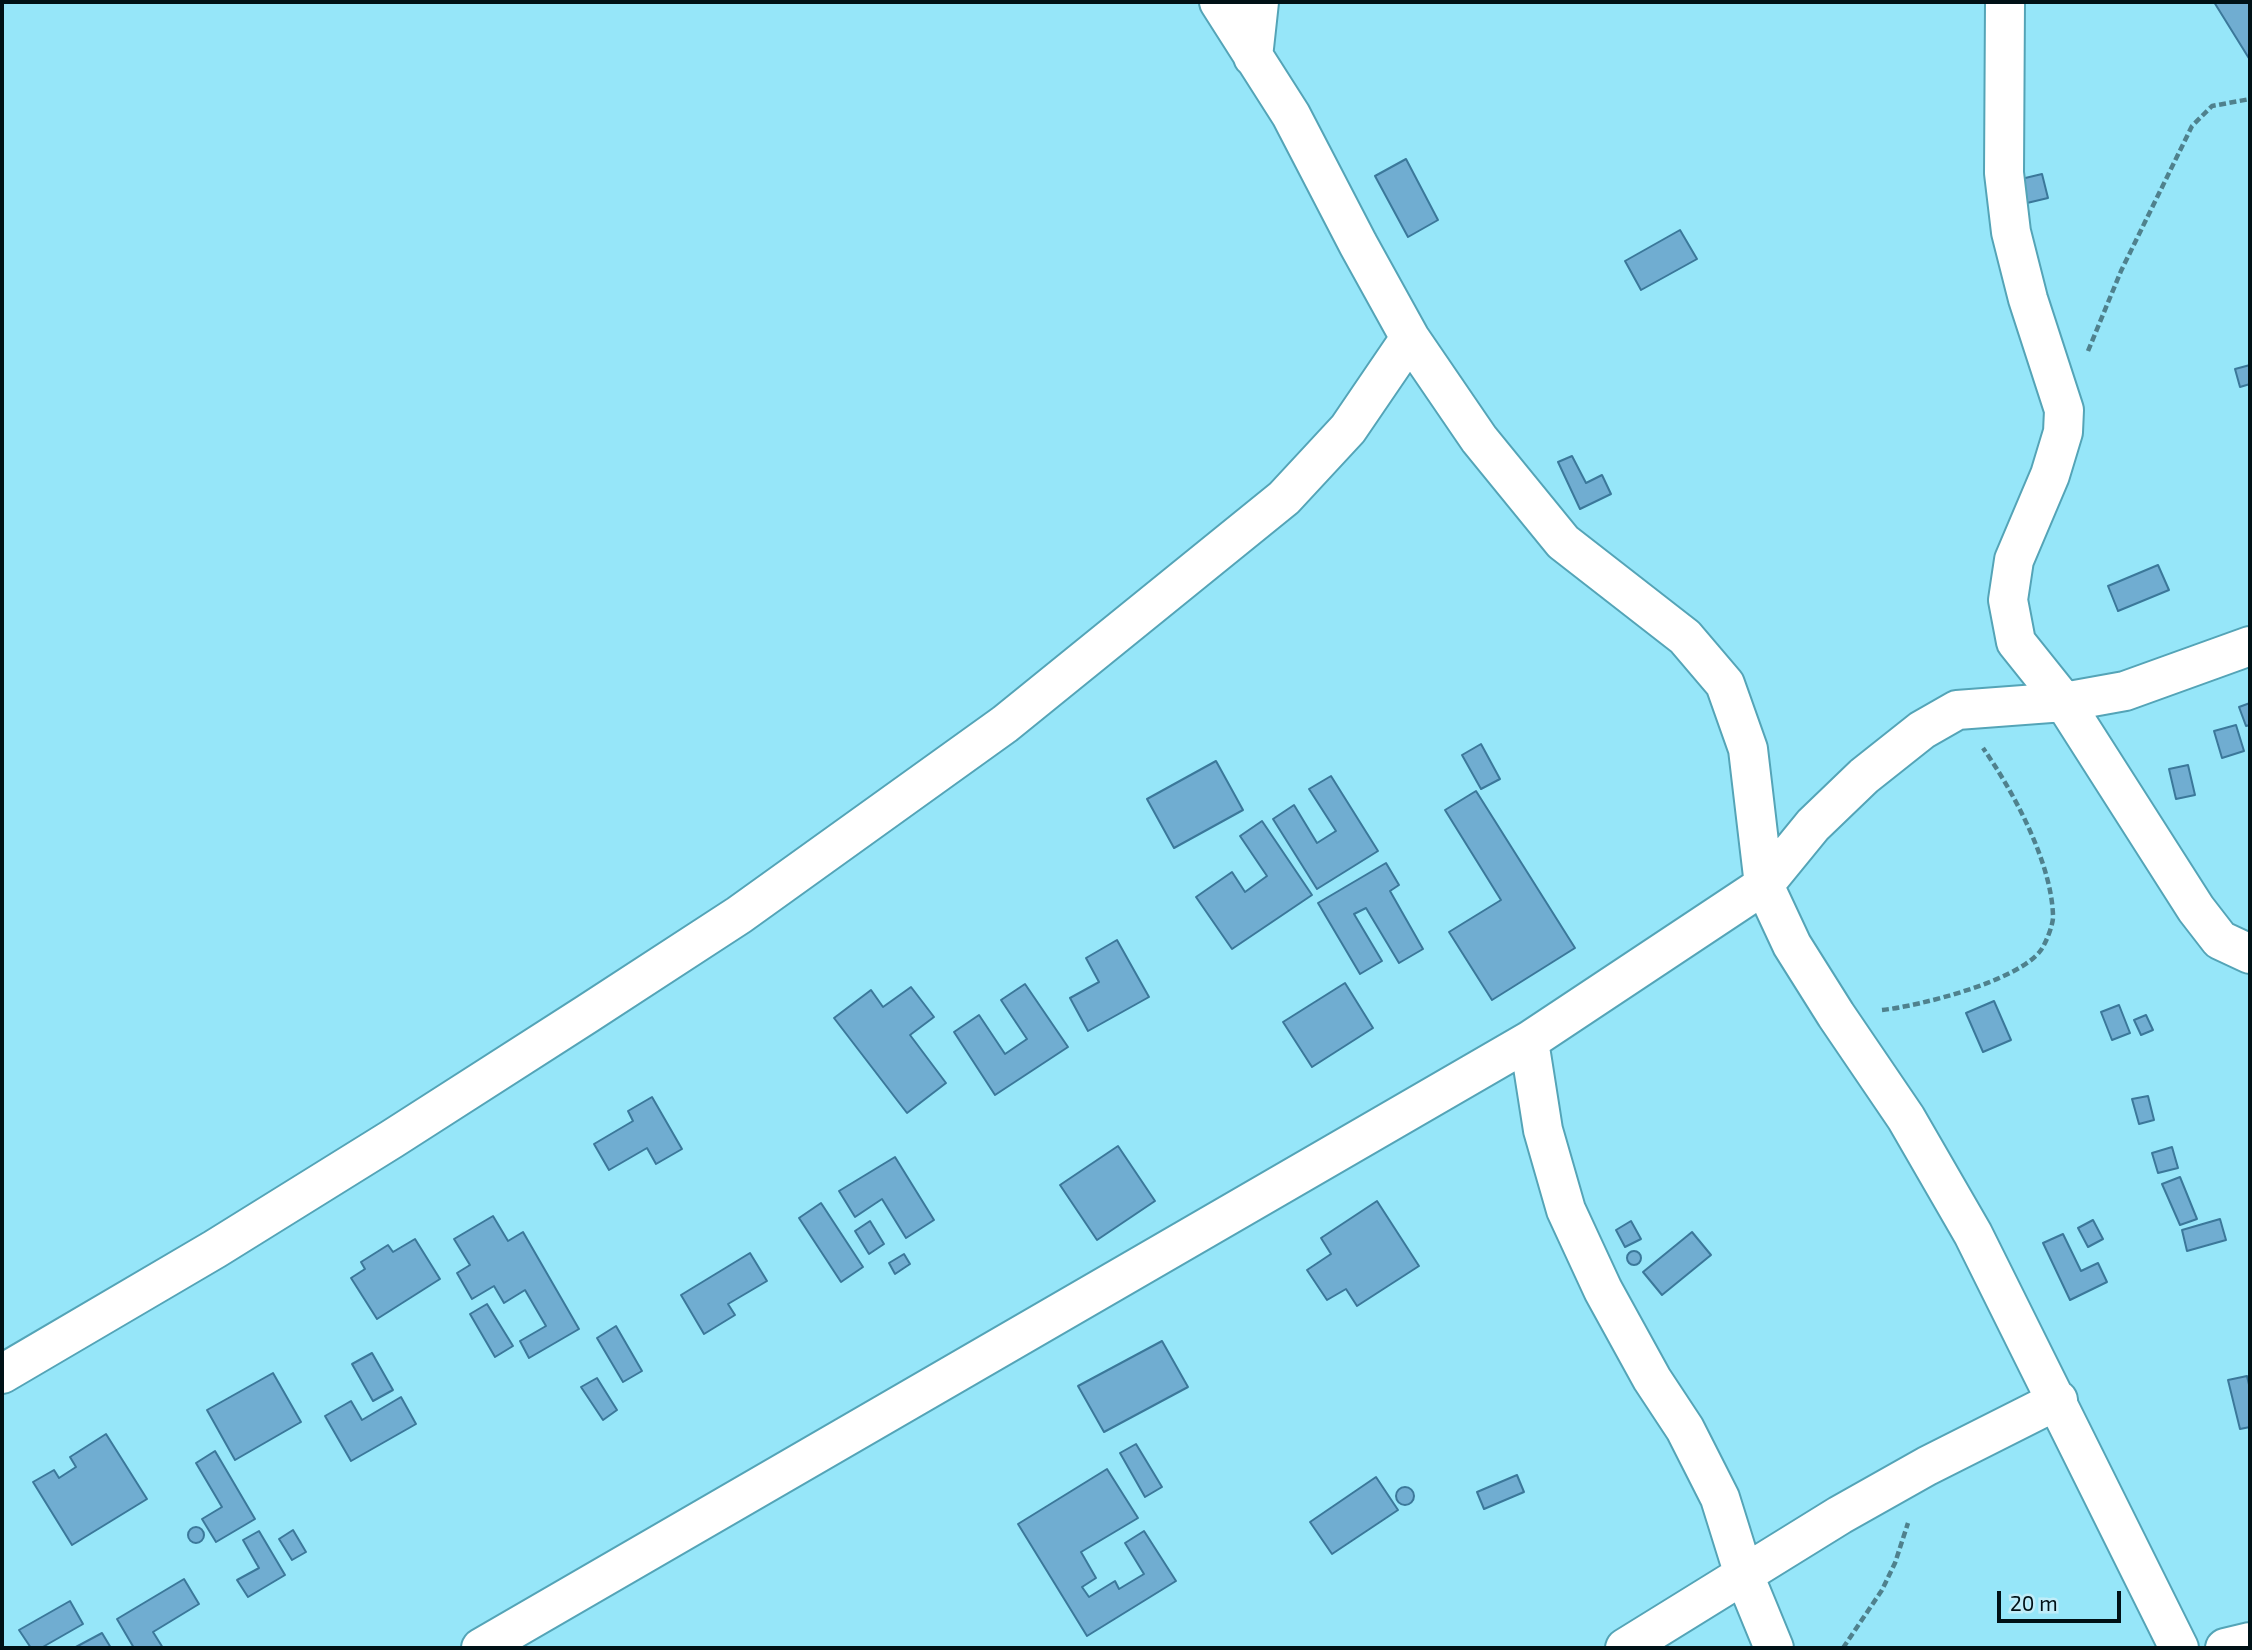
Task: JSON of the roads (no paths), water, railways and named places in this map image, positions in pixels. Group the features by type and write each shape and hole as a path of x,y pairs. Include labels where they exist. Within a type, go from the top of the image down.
{"street":[{"path":"1219,2 1291,115 1357,244 1410,338 1479,439 1563,542 1685,637 1725,684 1748,749 1764,885 1792,945 1906,1118 1973,1234 2058,1400 2179,1648"},
{"path":"1253,57 1259,2"},
{"path":"2005,2 2004,173 2011,232 2028,299 2064,410 2063,432 2050,475 2014,561 2008,600 2016,642 2064,702 2196,909 2220,940 2250,954"},
{"path":"2,1374 215,1249 598,1007 739,915 1006,724 1284,498 1349,429 1410,338"},
{"path":"481,1648 1530,1041 1764,885 1814,825 1864,776 1922,730 1957,710 2064,702 2125,691 2250,646"},
{"path":"1530,1041 1544,1130 1566,1210 1603,1290 1652,1380 1685,1429 1720,1498 1744,1575 1774,1648"},
{"path":"1625,1648 1840,1515 1927,1466 2058,1400"},
{"path":"2225,1648 2250,1642"}]}
